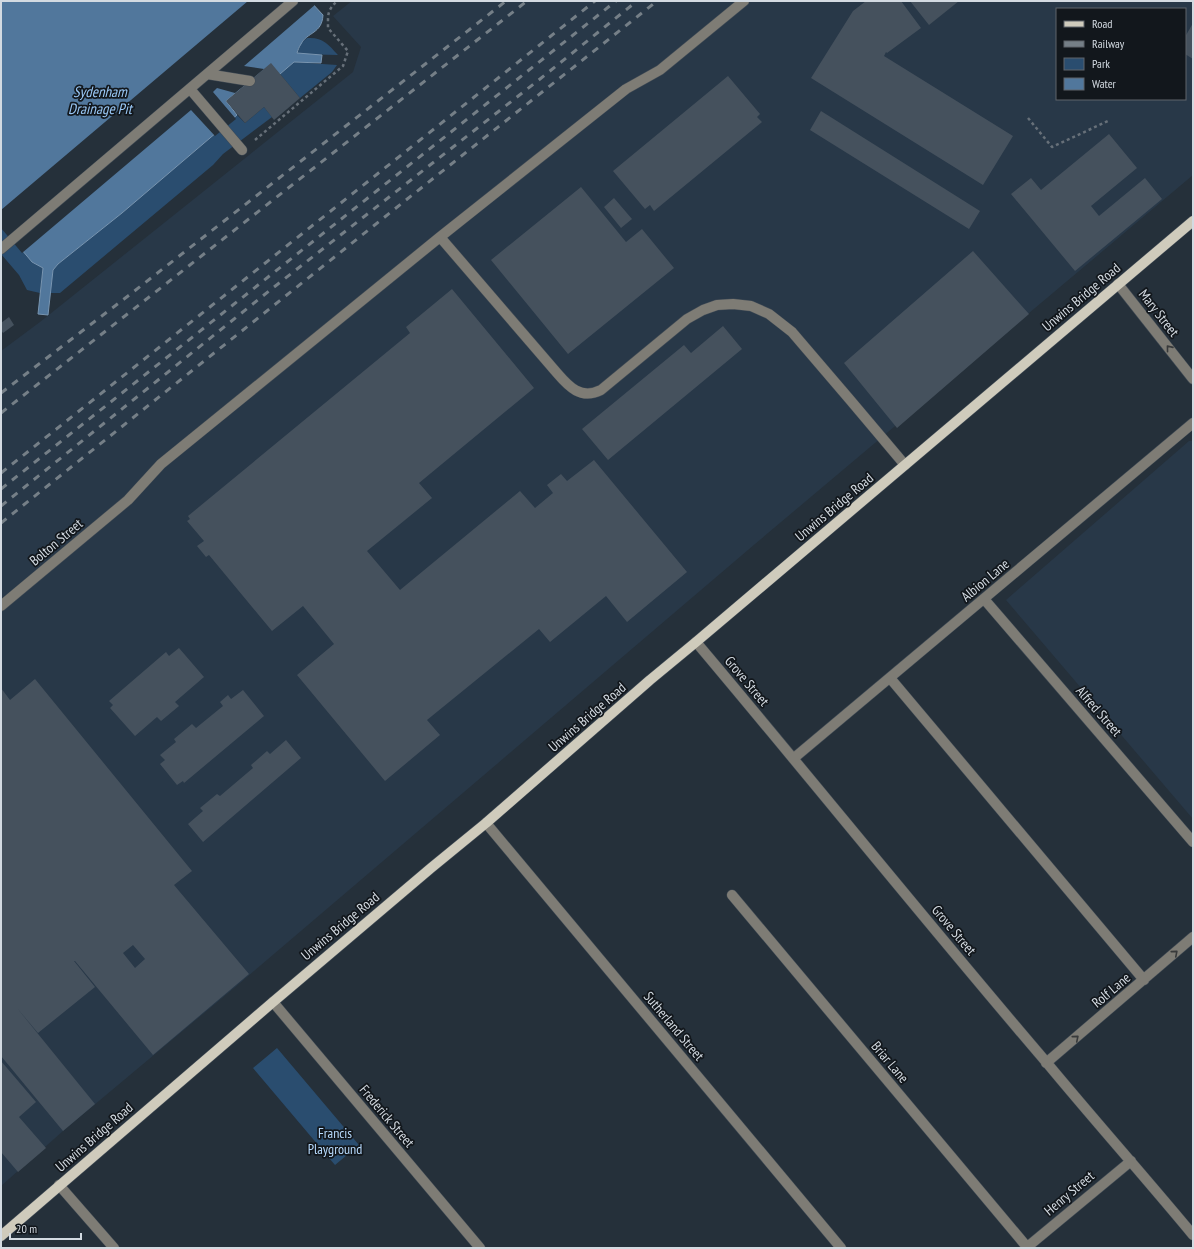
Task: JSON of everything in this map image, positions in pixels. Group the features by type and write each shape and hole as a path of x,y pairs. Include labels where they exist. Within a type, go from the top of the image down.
{"main road":[{"name":"Unwins Bridge Road","path":"1,1236 272,1002 486,823 650,680 1193,220"}],"street":[{"path":"1,248 293,1"},
{"name":"Bolton Street","path":"1,606 128,500 161,464 440,237 626,89 660,70 744,1"},
{"path":"207,74 250,81"},
{"path":"190,89 242,150"},
{"path":"440,237 552,367 574,390 582,393 594,393 601,390 687,319 703,310 717,305 733,304 751,306 769,314 792,332 904,465"},
{"name":"Mary Street","path":"1118,284 1193,379"},
{"name":"Albion Lane","path":"794,758 1193,423"},
{"name":"Alfred Street","path":"984,599 1193,842"},
{"name":"Grove Street","path":"696,642 794,758 1046,1063 1131,1160 1193,1235"},
{"path":"890,678 1144,980"},
{"name":"Sutherland Street","path":"486,823 841,1248"},
{"name":"Briar Lane","path":"732,895 1027,1247"},
{"name":"Rolf Lane","path":"1046,1063 1193,937"},
{"name":"Frederick Street","path":"272,1002 480,1248"},
{"name":"Henry Street","path":"1027,1247 1131,1160"},
{"path":"59,1185 114,1248"}],"path":[{"path":"255,140 343,66 348,51 328,28 329,9 337,1"},
{"path":"1028,118 1052,147 1108,121"}],"shaded area":[{"path":"352,1 1193,1 1193,175 755,544 240,983 63,1131 1,1186 1,351 40,322 353,72 361,47 333,16"},
{"path":"1189,441 1193,441 1193,819 1006,600"}],"green space":[{"path":"307,38 313,38 325,42 338,55 297,54 301,43"},
{"path":"294,62 337,65 332,72 300,98 280,74"},
{"path":"264,107 272,117 223,154 213,165 60,293 50,293 53,270 58,264 122,213 237,115 245,123"},
{"path":"1,225 32,262 43,268 40,293 27,290 19,275 1,254"},
{"name":"Francis Playground","path":"277,1048 359,1145 335,1165 253,1068"}],"water":[{"name":"Sydenham Drainage Pit","path":"1,1 310,1 323,15 322,21 320,26 304,40 297,53 322,55 321,63 294,62 280,74 250,81 226,101 237,115 122,213 58,264 53,270 48,315 38,314 43,268 32,262 1,225"}],"pier":[{"path":"248,1 313,1 316,4 244,66 264,69 250,81 235,93 217,88 213,92 236,119 215,136 191,110 22,253 1,228 1,210"}],"building":[{"path":"866,1 901,1 921,28 887,53 886,52 884,56 1013,136 983,185 811,78 853,11"},
{"path":"910,1 959,1 929,25"},
{"path":"1193,23 1193,59 1186,55 1186,35"},
{"path":"271,63 300,98 274,120 264,107 245,123 226,101"},
{"path":"728,76 760,114 757,117 762,122 654,211 650,205 645,209 613,171"},
{"path":"821,111 980,211 969,229 810,130"},
{"path":"1109,134 1137,168 1091,206 1099,216 1145,178 1162,199 1075,271 1011,194 1031,178 1041,190"},
{"path":"581,187 626,242 642,229 674,268 568,354 491,260"},
{"path":"614,198 632,219 621,228 604,207"},
{"path":"973,251 1029,314 897,428 844,363"},
{"path":"452,289 534,388 419,483 432,498 367,551 400,590 520,491 535,508 553,493 547,485 561,474 567,481 594,460 687,572 627,622 606,596 550,642 539,629 427,720 440,735 385,781 297,675 334,644 303,606 272,631 209,555 206,557 197,546 204,541 187,521 190,519 188,516 410,333 406,327"},
{"path":"9,317 14,325 3,333 1,330 1,323"},
{"path":"723,326 742,349 608,460 582,429 684,345 691,353"},
{"path":"179,648 204,677 175,702 179,706 161,721 157,717 135,736 110,708 113,705 109,701 166,652 169,656"},
{"path":"35,679 192,871 174,885 249,974 153,1055 75,961 95,987 38,1033 17,1008 95,1104 63,1131 1,1056 1,688 10,700","holes":["133,945 145,959 135,968 123,953"]},
{"path":"243,690 264,716 184,783 183,781 177,785 160,764 165,760 160,755 176,742 174,739 192,724 196,728 223,706 220,702 228,695 231,699"},
{"path":"286,740 301,758 203,842 188,824 203,811 200,808 217,794 220,796 253,768 251,765 267,751 270,754"},
{"path":"1,1061 36,1102 19,1117 46,1148 18,1172 1,1152"}],"railway":[{"path":"1,393 128,296 506,1"},
{"path":"1,413 527,1"},
{"path":"1,473 595,1"},
{"path":"1,489 616,1"},
{"path":"1,506 269,291 540,79 637,1"},
{"path":"1,523 657,1"}]}
